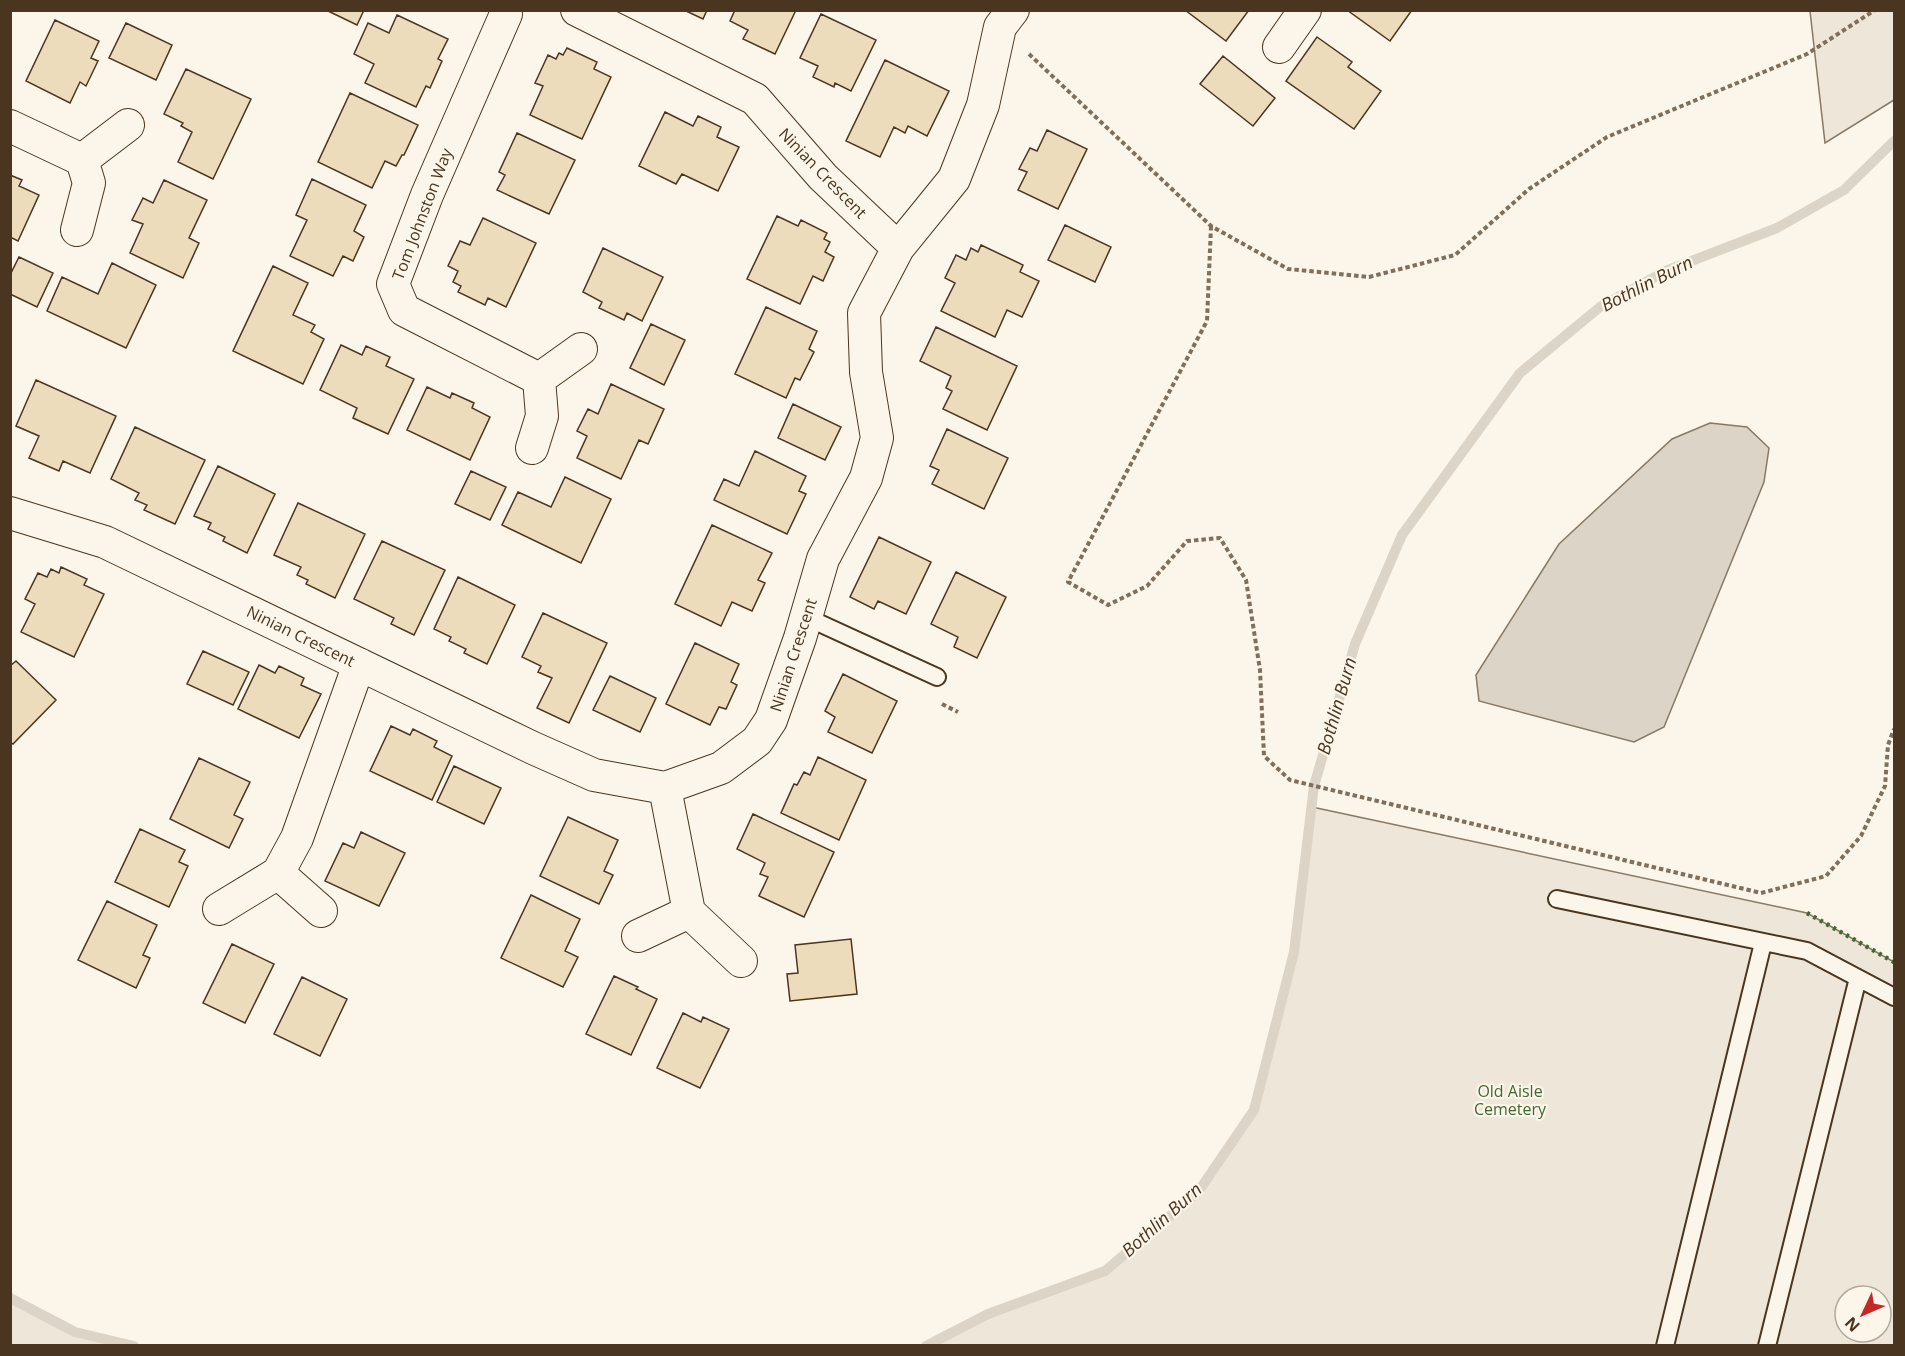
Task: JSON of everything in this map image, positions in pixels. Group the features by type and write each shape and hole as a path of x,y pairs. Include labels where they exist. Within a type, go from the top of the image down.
{"street":[{"name":"Ninian Crescent","path":"10,513 105,542 533,748 594,775 665,788 721,768 757,741 771,720 823,559 866,478 877,438 866,372 864,313 898,248 823,177 755,99 577,10"},
{"path":"1279,47 1305,10"},
{"name":"Tom Johnston Way","path":"507,12 427,195 393,284 404,310 539,379"},
{"path":"898,248 954,179 983,105 1007,19"},
{"path":"82,160 128,125"},
{"path":"10,126 82,160 89,183 77,230"},
{"path":"532,448 542,416 539,379 581,349"},
{"path":"219,909 278,873 297,838 359,664"},
{"path":"665,788 689,912 741,961"},
{"path":"278,873 321,911"},
{"path":"638,936 689,912"}],"lane":[{"path":"806,617 937,677"},
{"path":"1557,899 1807,951 1894,997"},
{"path":"1665,1346 1764,943"},
{"path":"1767,1346 1858,978"}],"path":[{"path":"1007,19 1211,226 1288,270 1369,277 1455,255 1529,189 1607,137 1807,54 1875,10"},
{"path":"1211,226 1207,321 1068,582 1108,605 1147,586 1186,541 1220,538 1246,580 1260,670 1264,756 1290,780 1761,894 1826,876 1861,836 1885,786 1888,745 1894,729"}],"green space":[{"path":"1810,11 1894,11 1894,100 1825,143"},
{"name":"Old Aisle Cemetery","path":"1312,807 1807,913 1894,962 1894,1345 926,1346 988,1314 1105,1271 1198,1191 1254,1110 1294,952"},
{"path":"10,1298 75,1332 128,1345 11,1345"}],"shaded area":[{"path":"1710,423 1747,427 1769,448 1764,482 1664,727 1634,742 1479,701 1476,675 1559,544 1672,439"}],"building":[{"path":"326,10 364,10 357,25"},
{"path":"684,10 707,10 703,19"},
{"path":"735,10 796,10 775,54 743,39 748,30 730,21"},
{"path":"1185,10 1249,10 1226,41"},
{"path":"1347,10 1412,10 1390,41"},
{"path":"821,14 876,40 851,91 835,83 834,87 813,77 818,66 800,58"},
{"path":"397,15 448,39 438,59 442,61 430,88 426,86 416,107 365,83 374,64 354,54 368,23 389,33"},
{"path":"55,20 99,41 91,58 98,61 86,86 80,82 70,103 26,81"},
{"path":"126,23 172,45 156,80 109,58"},
{"path":"1317,37 1352,62 1348,67 1381,91 1354,129 1286,81"},
{"path":"567,48 597,62 594,69 611,77 582,139 530,115 543,86 535,83 548,55 556,59 559,53 563,55"},
{"path":"1223,56 1275,98 1253,126 1200,84"},
{"path":"885,60 949,91 927,136 908,126 905,133 894,127 880,157 846,141"},
{"path":"186,69 251,99 213,179 178,162 192,132 181,126 183,123 164,114"},
{"path":"350,93 418,125 404,155 396,166 385,161 372,188 318,162"},
{"path":"665,112 693,126 698,116 721,127 717,137 739,147 718,191 682,174 676,184 639,166"},
{"path":"1047,130 1087,149 1058,209 1018,190 1027,172 1019,169 1030,148 1037,151"},
{"path":"517,133 575,160 549,214 497,190 505,175 499,172"},
{"path":"10,175 22,180 19,186 39,195 18,241 10,237"},
{"path":"312,179 366,205 354,231 364,237 353,261 343,256 333,276 290,256 307,220 296,215"},
{"path":"164,180 207,200 189,238 199,243 183,278 130,253 143,224 132,220 143,198 153,203"},
{"path":"777,216 798,226 801,220 827,233 824,239 830,242 825,252 834,257 823,281 813,276 800,304 747,279"},
{"path":"483,218 536,243 506,307 488,298 485,305 458,292 461,286 453,282 458,271 448,266 460,241 470,245"},
{"path":"1065,225 1111,247 1095,282 1048,260"},
{"path":"981,245 1023,265 1020,272 1039,281 1022,317 1007,310 995,337 941,311 955,283 945,278 956,255 966,260 971,248 978,252"},
{"path":"603,248 663,277 642,321 627,313 624,320 599,308 602,302 583,292"},
{"path":"19,257 53,273 37,307 10,294 10,275"},
{"path":"112,263 156,285 126,348 47,311 62,277 98,294"},
{"path":"273,266 308,283 293,315 315,325 311,332 324,339 303,384 233,351"},
{"path":"766,307 817,331 809,349 814,352 800,380 795,378 786,398 735,374"},
{"path":"651,324 685,340 664,385 630,368"},
{"path":"936,327 1017,366 987,430 943,409 952,391 946,388 951,376 920,361"},
{"path":"341,345 362,355 366,346 390,357 386,366 414,379 388,434 353,418 357,408 320,390"},
{"path":"36,380 116,416 90,473 63,461 59,471 29,458 39,436 16,426"},
{"path":"611,384 664,409 648,444 639,440 621,479 577,458 587,436 577,431 588,409 598,414"},
{"path":"427,387 450,398 452,393 474,403 472,408 490,417 470,460 407,430"},
{"path":"793,404 841,427 825,460 778,438"},
{"path":"135,427 205,460 175,524 144,510 147,505 135,500 139,493 111,479"},
{"path":"947,429 1008,458 984,509 932,484 939,470 930,466"},
{"path":"755,451 806,476 799,491 806,494 787,534 714,500 724,479 739,486"},
{"path":"218,466 275,494 247,553 223,541 225,537 208,529 211,523 194,516"},
{"path":"471,471 506,487 490,520 455,504"},
{"path":"565,477 611,499 581,563 502,525 518,492 551,507"},
{"path":"298,503 365,534 335,598 306,584 308,580 297,575 301,567 274,555"},
{"path":"712,525 772,553 758,580 765,583 752,611 732,602 721,626 675,604"},
{"path":"879,537 931,562 906,614 878,601 874,609 850,597"},
{"path":"382,541 445,570 414,635 391,624 394,618 354,599"},
{"path":"61,567 87,579 84,585 104,594 74,657 21,632 35,604 25,599 38,573 47,577 51,569 59,573"},
{"path":"956,572 1006,597 977,658 954,647 958,637 931,624"},
{"path":"458,577 515,605 487,664 464,653 466,649 449,641 451,637 434,629"},
{"path":"543,613 607,643 569,723 537,708 552,678 538,672 541,666 522,657"},
{"path":"695,643 739,664 731,682 737,685 726,709 719,707 710,725 666,704"},
{"path":"203,651 249,672 233,705 187,684"},
{"path":"16,661 56,700 13,744 10,742 10,666"},
{"path":"259,665 275,673 279,666 304,678 301,685 321,694 299,738 238,709"},
{"path":"843,674 897,701 872,753 828,732 835,717 825,711"},
{"path":"610,676 656,698 640,732 593,710"},
{"path":"391,726 410,735 413,729 437,741 434,747 452,756 432,800 370,771"},
{"path":"818,757 866,780 839,840 781,813 794,784 797,785 804,772 810,775"},
{"path":"199,758 250,782 234,815 243,819 229,848 170,819"},
{"path":"454,766 501,788 484,824 437,802"},
{"path":"753,814 834,852 804,917 759,896 768,877 760,874 765,863 737,849"},
{"path":"568,817 618,840 604,871 613,875 599,904 540,876"},
{"path":"140,829 185,850 179,862 188,866 169,907 115,882"},
{"path":"361,832 405,853 379,906 325,881 343,843 354,848"},
{"path":"531,895 580,919 565,951 578,957 563,987 501,958"},
{"path":"107,901 157,925 143,955 150,958 136,988 78,960"},
{"path":"851,939 857,994 790,1001 787,974 798,973 795,945"},
{"path":"232,944 274,964 245,1023 203,1003"},
{"path":"614,976 657,999 631,1055 586,1034"},
{"path":"302,977 347,999 320,1056 274,1034"},
{"path":"683,1013 701,1022 703,1017 729,1029 700,1088 657,1068"}],"waterway":[{"name":"Bothlin Burn","path":"926,1346 988,1314 1105,1271 1198,1192 1254,1110 1294,952 1314,786 1355,644 1402,535 1520,373 1600,307 1668,270 1777,228 1844,190 1894,141"},
{"name":"Bothlin Burn","path":"10,1298 75,1332 134,1346"}],"hedge":[{"path":"1807,913 1894,962"}]}
